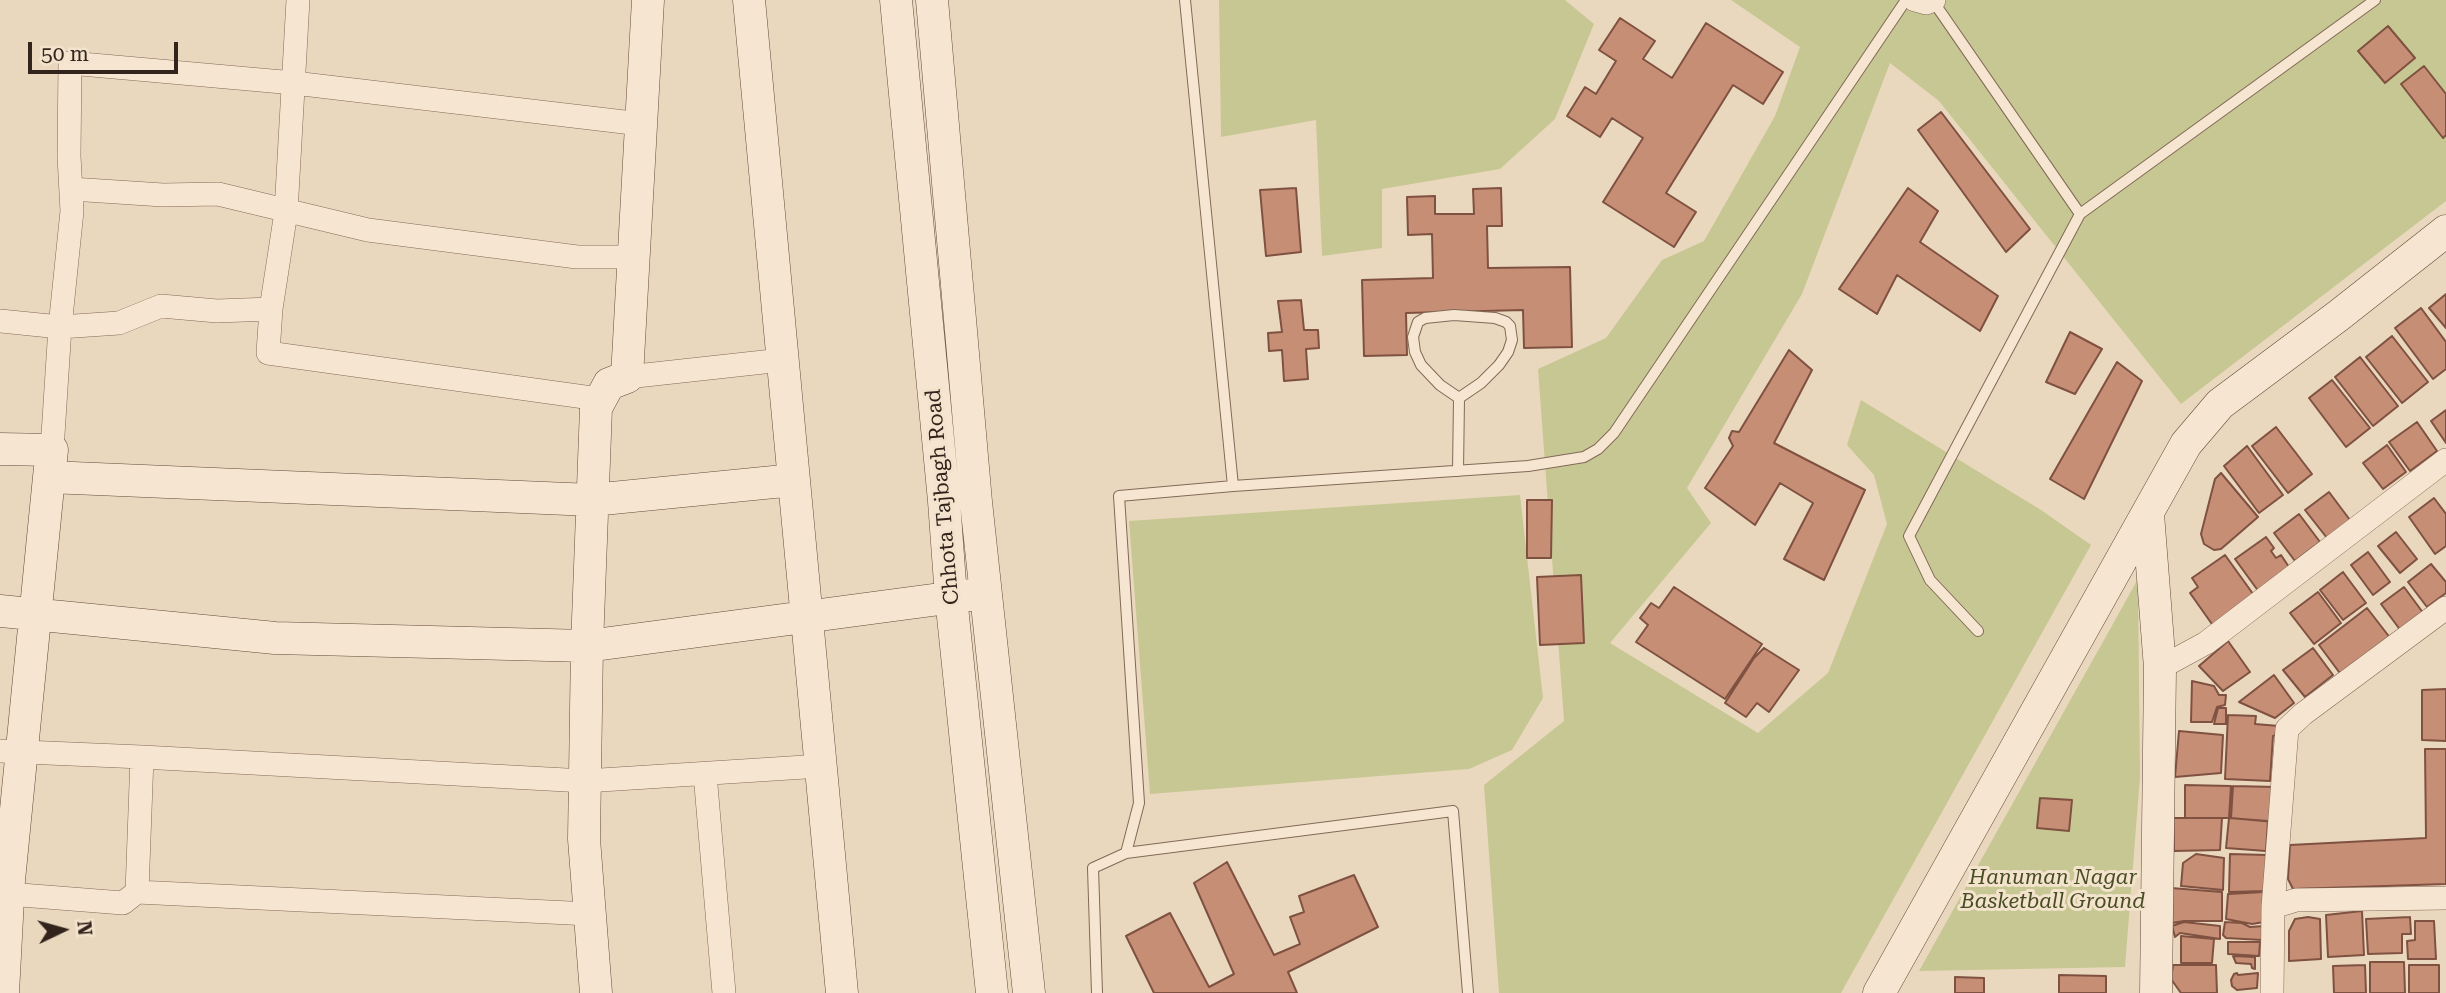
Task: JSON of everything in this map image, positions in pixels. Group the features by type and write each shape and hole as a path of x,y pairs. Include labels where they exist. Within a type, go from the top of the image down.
{"street":[{"path":"298,0 286,212 271,309 268,352 599,400"},
{"path":"627,377 648,0"},
{"path":"748,0 842,993"},
{"name":"Chhota Tajbagh Road","path":"896,0 951,597 992,993"},
{"path":"932,0 985,593 1029,993"},
{"path":"1915,0 1926,3 1933,0"},
{"path":"3,993 10,751 35,613 70,234 70,63 293,83 641,124"},
{"path":"71,189 163,195 218,194 368,230 577,257 633,257"},
{"path":"1893,993 2071,679 2186,444 2220,404 2446,231"},
{"path":"1879,993 2148,520 2232,421 2446,256"},
{"path":"0,321 60,327 119,323 161,306 217,311 271,309"},
{"path":"596,993 584,839 587,646 596,408 609,384 627,377 782,360"},
{"path":"0,449 50,463 592,500 794,480"},
{"path":"2160,668 2206,643 2446,460"},
{"path":"2148,520 2160,668 2156,993"},
{"path":"0,611 275,638 587,646 985,593"},
{"path":"2272,993 2273,907 2287,729 2303,714 2446,608"},
{"path":"10,751 585,782 821,766"},
{"path":"137,891 142,757"},
{"path":"705,774 724,993"},
{"path":"6,885 123,903 137,891 590,914"},
{"path":"2273,907 2296,900 2446,898"}],"lane":[{"path":"1185,0 1233,486"},
{"path":"1126,853 1139,803 1119,496 1528,466 1584,457 1598,449 1614,433 1906,0"},
{"path":"1933,0 2080,214"},
{"path":"1978,631 1930,580 1909,536 2080,214 2375,0"},
{"path":"1454,315 1495,318 1506,322 1510,326 1512,340 1508,352 1481,383 1459,398 1440,386 1421,365 1415,352 1413,337 1418,323 1425,318 1454,315"},
{"path":"1458,471 1459,398"},
{"path":"1097,993 1093,868 1126,853 1453,811 1468,993"}],"green space":[{"path":"1219,0 1565,0 1594,24 1555,119 1500,169 1382,189 1382,248 1322,256 1316,120 1221,137"},
{"path":"1731,0 2446,0 2446,201 2181,404 1939,101 1890,63 1802,294 1687,488 1711,523 1610,643 1758,733 1828,673 1887,524 1874,475 1847,445 1861,400 2041,510 2091,545 1841,993 1499,993 1484,785 1564,721 1538,369 1606,338 1662,260 1704,241 1775,116 1800,47"},
{"path":"1520,495 1543,698 1512,750 1469,769 1150,794 1129,521"},
{"name":"Hanuman Nagar Basketball Ground","path":"2138,579 2140,777 2125,967 1919,971"}],"building":[{"path":"1620,18 1655,41 1643,59 1672,78 1706,23 1783,72 1763,104 1733,85 1666,193 1696,212 1674,247 1603,202 1643,138 1612,118 1600,137 1567,116 1585,87 1596,94 1616,61 1599,50"},
{"path":"2388,26 2415,58 2385,83 2358,51"},
{"path":"2424,66 2446,94 2446,135 2443,138 2401,84"},
{"path":"1941,112 2030,229 2006,252 1918,130"},
{"path":"1296,188 1301,252 1266,256 1260,190"},
{"path":"1501,188 1502,226 1487,226 1488,268 1570,267 1572,347 1524,348 1523,310 1406,313 1407,355 1364,356 1362,280 1433,278 1432,234 1408,235 1407,197 1435,196 1435,214 1474,214 1473,189"},
{"path":"1908,188 1938,211 1920,242 1998,296 1980,331 1897,275 1877,314 1839,289"},
{"path":"2446,294 2446,328 2429,308"},
{"path":"1301,300 1304,330 1318,330 1319,348 1306,349 1308,379 1284,381 1282,350 1269,351 1268,333 1282,332 1278,301"},
{"path":"2421,308 2446,342 2446,369 2433,379 2395,328"},
{"path":"2070,332 2102,349 2075,394 2046,382"},
{"path":"2392,336 2428,382 2402,403 2366,357"},
{"path":"1789,350 1812,370 1774,443 1865,490 1824,580 1784,559 1813,503 1780,483 1755,525 1705,488 1733,446 1729,438 1732,431 1739,432"},
{"path":"2360,357 2398,406 2373,426 2335,377"},
{"path":"2117,362 2142,381 2084,499 2050,479"},
{"path":"2332,380 2370,428 2346,447 2309,398"},
{"path":"2446,410 2446,443 2431,421"},
{"path":"2417,422 2437,451 2410,471 2389,442"},
{"path":"2276,427 2312,474 2288,493 2252,446"},
{"path":"2387,445 2406,472 2383,489 2363,463"},
{"path":"2247,446 2283,495 2259,513 2224,466"},
{"path":"2221,473 2258,517 2221,549 2214,550 2204,544 2201,534 2215,479"},
{"path":"2329,492 2350,520 2327,538 2305,510"},
{"path":"2434,498 2446,514 2446,546 2435,554 2409,517"},
{"path":"1527,500 1552,500 1551,558 1527,558"},
{"path":"2299,514 2320,542 2295,561 2274,533"},
{"path":"2396,532 2417,559 2400,573 2378,546"},
{"path":"2266,537 2274,548 2271,551 2276,558 2281,555 2291,570 2259,592 2235,559"},
{"path":"2368,552 2390,582 2373,595 2351,565"},
{"path":"2225,555 2256,598 2214,627 2190,593 2198,587 2192,578"},
{"path":"2431,564 2446,582 2446,593 2427,607 2408,582"},
{"path":"2343,572 2366,603 2343,620 2320,590"},
{"path":"1581,575 1584,643 1540,645 1537,577"},
{"path":"1674,587 1762,644 1725,699 1636,642 1648,625 1640,618 1651,603 1659,608"},
{"path":"2404,587 2424,614 2401,631 2381,604"},
{"path":"2318,592 2341,623 2314,644 2290,613"},
{"path":"2367,608 2391,639 2342,676 2319,645"},
{"path":"2228,641 2250,672 2223,691 2199,666"},
{"path":"1764,648 1799,670 1769,712 1757,703 1746,717 1725,703 1754,658"},
{"path":"2313,648 2333,675 2305,697 2283,670"},
{"path":"2274,675 2294,703 2275,718 2239,702"},
{"path":"2192,681 2214,686 2219,695 2226,695 2225,705 2217,707 2212,722 2191,722"},
{"path":"2446,689 2446,741 2422,740 2422,690"},
{"path":"2218,708 2226,708 2226,724 2214,724"},
{"path":"2228,715 2256,716 2255,724 2279,726 2279,734 2273,736 2270,781 2225,779"},
{"path":"2179,731 2223,735 2221,773 2175,777"},
{"path":"2425,749 2446,749 2446,884 2293,889 2288,879 2290,845 2426,838"},
{"path":"2185,785 2231,786 2229,818 2185,818"},
{"path":"2233,786 2276,787 2274,822 2231,818"},
{"path":"2040,798 2072,800 2069,831 2037,828"},
{"path":"2173,818 2222,818 2220,850 2174,851"},
{"path":"2229,818 2268,821 2266,851 2226,848"},
{"path":"2196,854 2224,858 2223,890 2181,886 2183,863"},
{"path":"2230,854 2267,855 2265,891 2229,892"},
{"path":"1227,862 1274,955 1300,944 1290,917 1304,912 1299,896 1354,875 1378,927 1288,972 1297,993 1154,993 1126,936 1170,913 1209,987 1234,974 1194,883"},
{"path":"2171,888 2222,892 2222,921 2172,923"},
{"path":"2264,892 2264,922 2252,924 2226,919 2228,894"},
{"path":"2362,911 2364,955 2328,957 2326,915"},
{"path":"2410,917 2411,934 2402,934 2402,953 2368,954 2366,919"},
{"path":"2295,919 2320,919 2321,959 2289,961 2289,931"},
{"path":"2415,921 2434,921 2436,959 2408,959 2407,941 2415,940"},
{"path":"2184,922 2220,926 2220,939 2180,933 2175,937 2172,926"},
{"path":"2225,922 2242,923 2250,927 2264,926 2262,940 2226,938 2223,935"},
{"path":"2181,936 2214,939 2212,963 2181,963"},
{"path":"2228,942 2260,942 2259,956 2228,954"},
{"path":"2233,956 2255,957 2255,969 2251,964 2236,963"},
{"path":"2370,962 2404,962 2405,993 2370,993"},
{"path":"2173,965 2216,965 2217,993 2181,993 2171,979"},
{"path":"2365,965 2366,993 2334,993 2333,966"},
{"path":"2409,965 2439,965 2439,993 2409,993"},
{"path":"2237,973 2258,973 2257,988 2237,990 2232,986 2231,980"},
{"path":"2059,975 2106,976 2106,993 2059,993"},
{"path":"1955,977 1984,978 1984,993 1955,993"}]}
